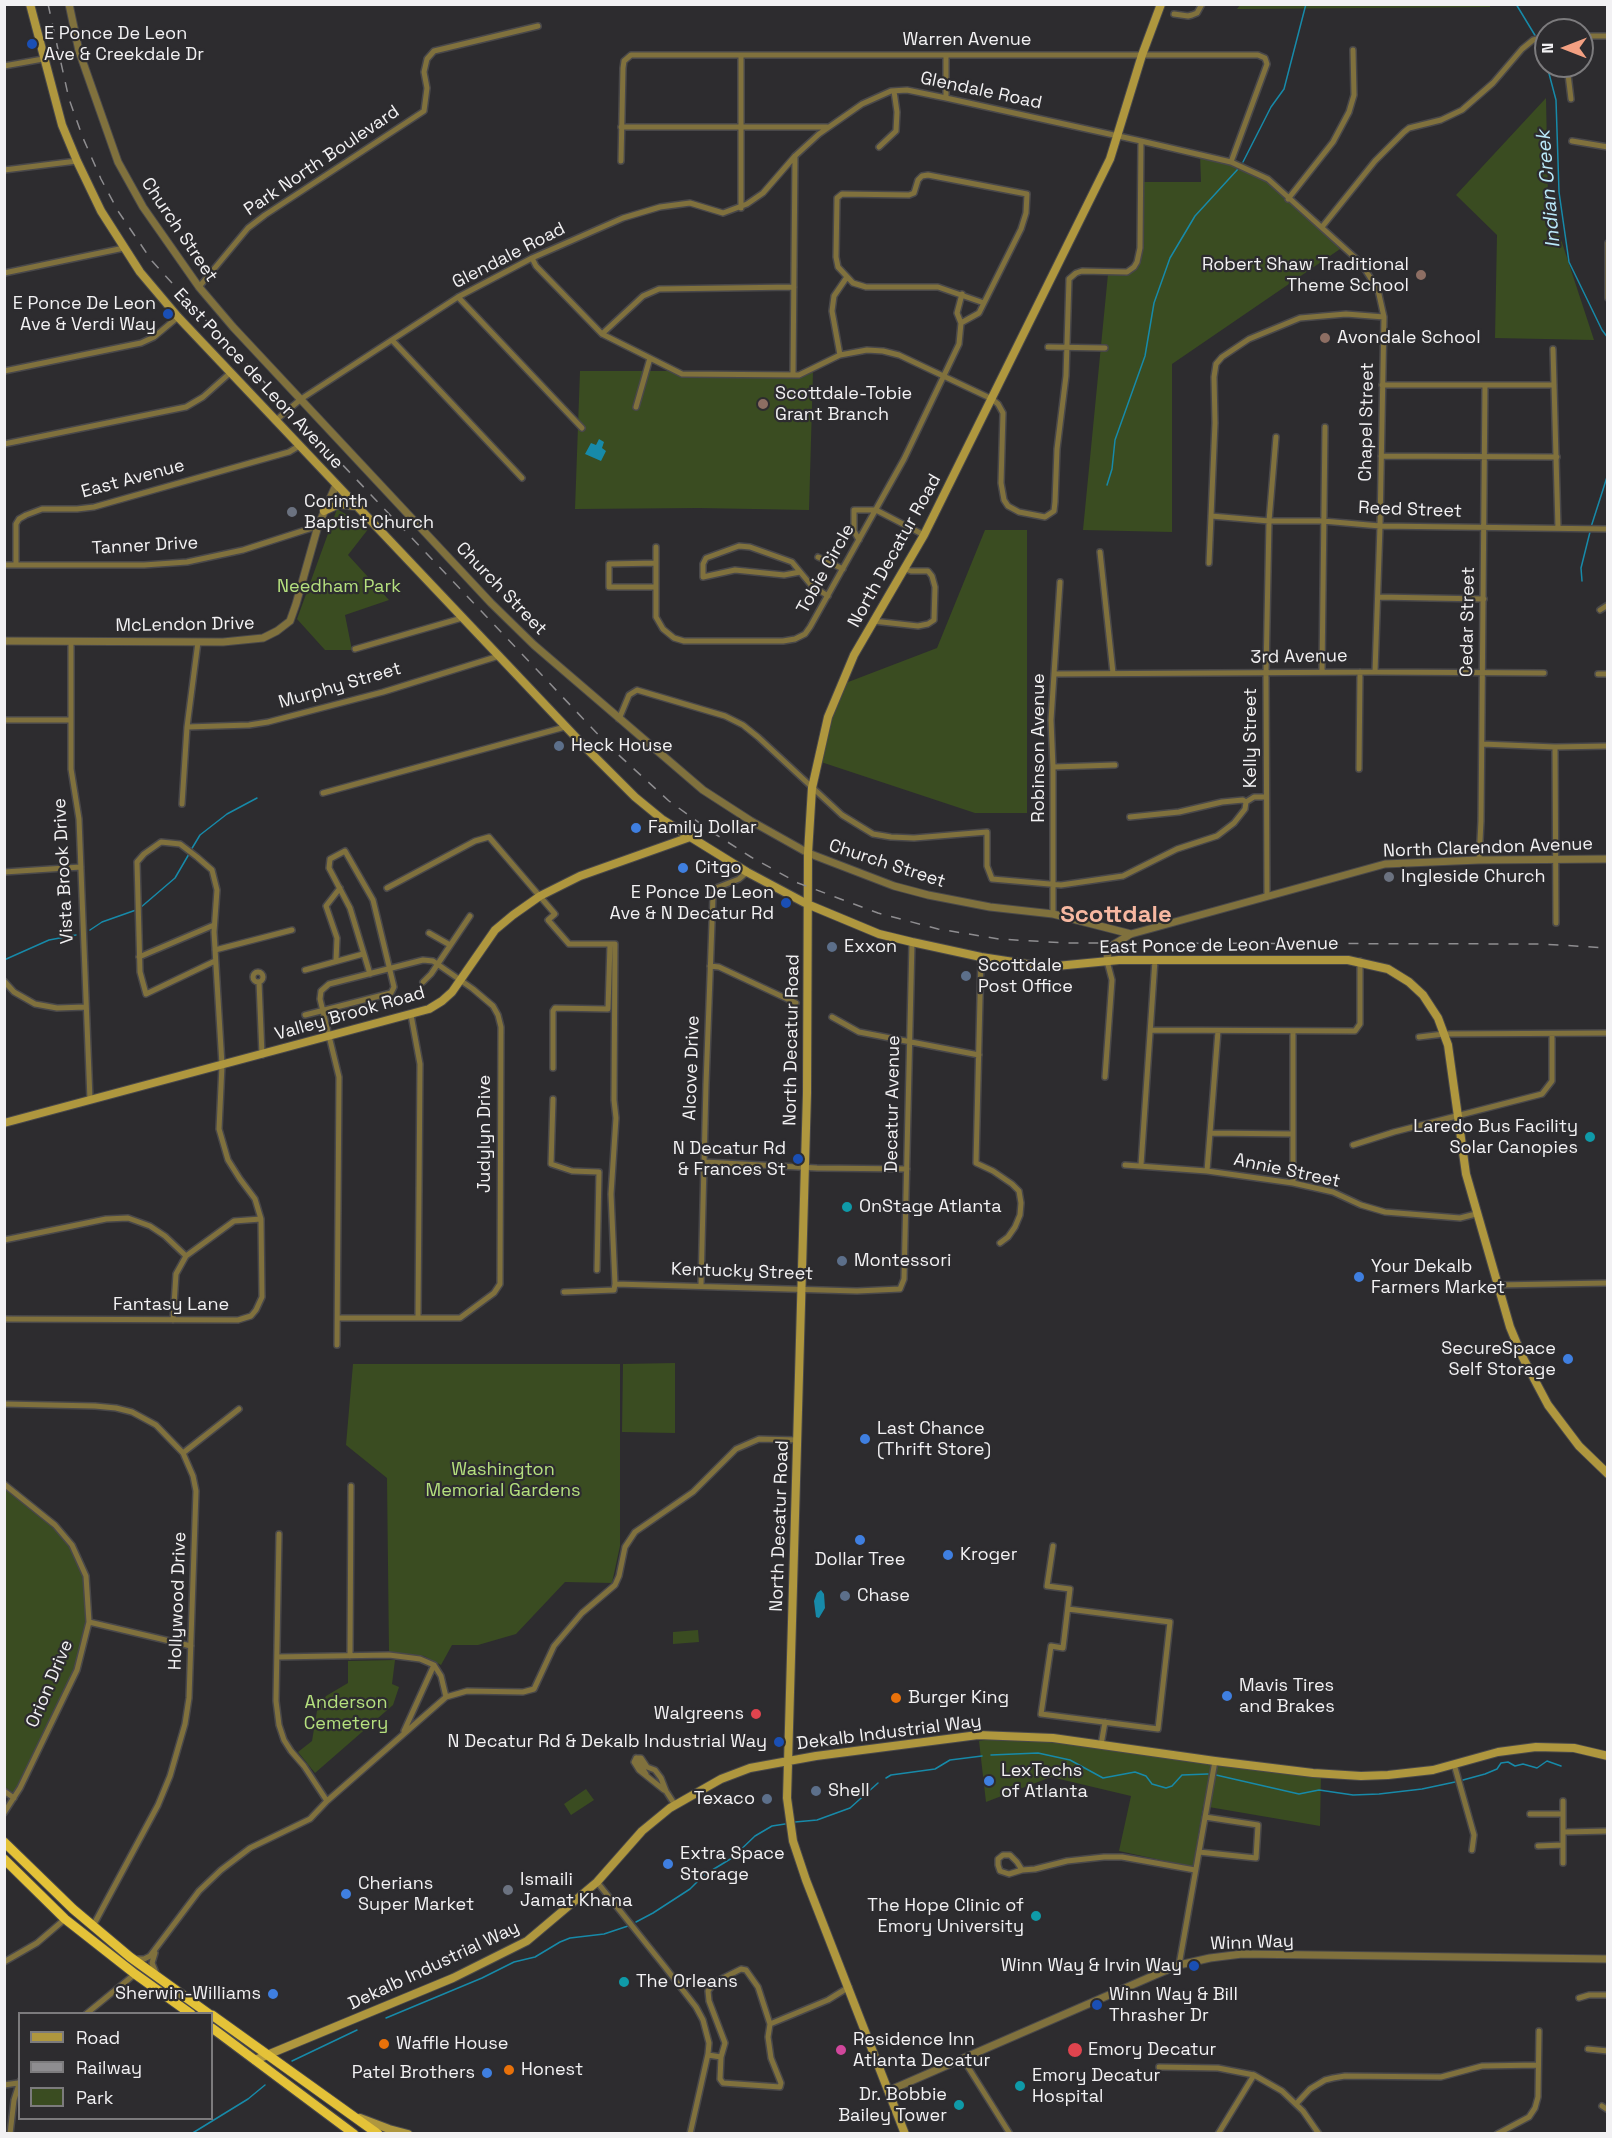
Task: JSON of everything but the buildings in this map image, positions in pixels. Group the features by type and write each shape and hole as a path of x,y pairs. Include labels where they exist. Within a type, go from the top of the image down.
{"highway":[{"path":"4,1842 31,1870 130,1957 207,2012"},
{"path":"4,1859 65,1919 135,1974 190,2012"},
{"path":"213,2016 378,2133"},
{"path":"213,2029 354,2133"}],"main road":[{"name":"East Ponce de Leon Avenue","path":"30,4 62,125 101,211 140,272 177,317 566,727 635,797 663,820 747,872 807,904 879,934 981,957 1046,967 1107,961 1331,959 1360,961 1388,969 1409,982 1429,1003 1444,1034 1466,1174 1497,1285 1518,1346 1536,1386 1565,1429 1608,1474"},
{"name":"North Decatur Road","path":"905,2133 806,1880 794,1841 787,1798 808,1044 808,853 812,788 821,741 834,702 854,655 924,535 1110,159 1142,55 1161,4"},
{"path":"324,511 339,504 356,506"},
{"name":"Valley Brook Road","path":"4,1123 429,1009 442,1001 461,981 495,930 540,896 580,876 690,837"},
{"name":"Dekalb Industrial Way","path":"255,2060 372,2012 508,1952 527,1941 597,1882 642,1831 675,1805 722,1779 750,1768 787,1760 978,1735 1027,1736 1313,1773 1361,1776 1433,1770 1498,1752 1536,1747 1574,1748 1608,1756"},
{"path":"355,2116 389,2129 408,2133"}],"street":[{"name":"Church Street","path":"69,4 79,51 118,162 143,207 199,287 233,327 491,603 534,645 719,801 808,853 894,886 928,895 990,907 1053,914 1131,934"},
{"path":"1174,14 1192,15 1197,13 1202,4"},
{"name":"Park North Boulevard","path":"199,287 248,228 424,111 427,88 424,72 427,59 434,51 538,26"},
{"path":"1322,227 1375,161 1404,132 1409,128 1441,120 1462,110 1493,83 1522,49 1534,40"},
{"path":"1288,199 1333,142 1349,112 1354,94 1353,50"},
{"name":"Warren Avenue","path":"621,161 624,61 631,55 1258,55 1264,58 1266,64 1231,162"},
{"path":"741,55 741,208"},
{"path":"946,55 946,98"},
{"path":"4,66 43,59"},
{"path":"1569,78 1571,99"},
{"name":"Glendale Road","path":"275,421 301,399 458,297 532,258 623,218 660,207 684,203 723,213 741,208 763,193 795,156 829,127 862,104 894,91 907,90 946,98 1231,162 1268,179 1362,263 1378,290 1384,317"},
{"path":"879,147 896,131 897,112 894,91"},
{"path":"621,127 829,127"},
{"path":"532,258 536,266 602,334 675,372 689,375 804,374 840,355 867,350 899,355 992,399 1002,409 1002,491 1004,500 1010,507 1029,515 1045,517 1054,511 1057,448 1066,376 1068,285 1072,275 1082,272 1127,272 1134,267 1140,248 1141,141"},
{"path":"1572,141 1608,147"},
{"path":"793,375 795,156"},
{"path":"4,170 77,161"},
{"path":"960,323 978,313 984,303 1021,229 1026,213 1027,194 928,175 918,180 914,193 909,195 842,194 837,198 836,257 838,267 853,283 866,287 938,287 984,303"},
{"path":"1608,243 1608,298"},
{"path":"4,273 124,248"},
{"path":"840,355 832,311 834,296 847,277"},
{"path":"602,334 643,296 659,289 794,287"},
{"name":"Tobie Circle","path":"656,548 656,617 663,629 674,638 684,641 795,639 810,627 876,510 945,376 959,344 960,323 957,313 962,294"},
{"path":"458,297 582,428"},
{"path":"1209,563 1216,364 1222,357 1239,346 1275,327 1300,318 1346,314 1384,317"},
{"path":"4,371 141,343 154,337 177,317"},
{"name":"Chapel Street","path":"1375,672 1384,317"},
{"path":"392,340 522,478"},
{"path":"1048,347 1105,348"},
{"path":"1553,349 1558,528"},
{"path":"636,407 650,358"},
{"path":"4,444 186,406 204,397 230,373"},
{"name":"Cedar Street","path":"1479,860 1486,457 1485,384"},
{"path":"1382,385 1554,385"},
{"path":"1322,672 1325,427"},
{"name":"Kelly Street","path":"1267,896 1266,673 1269,521 1276,437"},
{"name":"East Avenue","path":"16,565 16,524 26,515 42,509 94,507 289,452 299,446"},
{"path":"1381,456 1557,457"},
{"name":"McLendon Drive","path":"4,641 198,642 248,641 263,638 290,621 318,526 336,485"},
{"path":"859,540 854,531 854,510 876,510 924,535"},
{"name":"Reed Street","path":"1211,516 1380,526 1608,529"},
{"name":"Tanner Drive","path":"4,565 144,566 187,562 243,550 318,526"},
{"path":"800,572 784,575 735,570 703,577 703,564 706,558 740,546 750,547 792,561 811,585 828,596"},
{"path":"1100,552 1113,674"},
{"path":"818,557 843,569"},
{"path":"656,563 609,564 609,587 656,587"},
{"path":"873,621 923,626 931,623 935,617 935,587 932,576 924,570 904,569"},
{"name":"Robinson Avenue","path":"1053,914 1051,720 1060,582"},
{"path":"1378,597 1484,599"},
{"path":"1600,609 1608,605"},
{"path":"355,649 462,618"},
{"name":"Vista Brook Drive","path":"71,641 72,769 79,819 90,1100"},
{"path":"182,804 187,727 198,642"},
{"name":"Murphy Street","path":"187,727 249,725 268,722 383,692 499,656"},
{"path":"1359,769 1360,672"},
{"name":"3rd Avenue","path":"1054,674 1544,673"},
{"path":"1598,674 1608,674"},
{"path":"619,719 629,695 637,690 712,712 742,725 758,737 842,815 873,834 914,838 987,832 987,866 992,879 1053,885 1123,876 1177,849 1217,836 1234,823 1245,809 1246,802 1254,797 1266,797"},
{"path":"4,720 71,720"},
{"path":"323,793 566,727"},
{"path":"1482,744 1555,747 1608,746"},
{"path":"1555,747 1556,923"},
{"path":"1053,767 1115,765"},
{"path":"1130,817 1179,812 1222,802 1242,800 1246,802"},
{"path":"387,888 489,837 555,914 548,920 569,944 610,944 616,1118 611,1194 615,1284"},
{"name":"Fantasy Lane","path":"4,1319 238,1320 251,1316 262,1297 261,1219 255,1199 228,1160 219,1129 222,1065 215,961 214,925 217,890 212,870 180,844 161,842 144,854 138,862 140,957"},
{"path":"305,1016 391,993 394,987 392,969 374,900 345,851 330,859 329,868 350,908 370,974"},
{"name":"North Clarendon Avenue","path":"1107,961 1108,950 1111,946 1131,934 1386,864 1479,860 1608,859"},
{"path":"4,872 81,867"},
{"name":"Alcove Drive","path":"701,1285 714,890 739,879 747,872"},
{"path":"336,961 337,938 326,906 340,888"},
{"path":"423,982 431,974 470,916"},
{"path":"214,925 140,957 140,972 147,994 215,961"},
{"path":"215,950 292,930"},
{"path":"429,933 450,945"},
{"name":"Decatur Avenue","path":"904,1266 912,942"},
{"path":"305,970 363,954"},
{"path":"981,957 976,1163 993,1171 1019,1191 1021,1203 1020,1215 1015,1227 1000,1243"},
{"path":"338,1346 339,1077 331,1036 320,999 321,991 329,984 423,960 437,964"},
{"path":"1142,1165 1155,960"},
{"path":"1105,1077 1112,980 1107,961"},
{"path":"1151,1030 1355,1031 1360,1026 1360,961"},
{"name":"Judylyn Drive","path":"418,1317 460,1317 494,1293 500,1284 501,1027 493,1006 437,964"},
{"path":"710,966 719,967 796,1003"},
{"path":"4,981 25,1000 43,1007 86,1007"},
{"path":"259,982 262,1055"},
{"path":"553,1068 553,1011 555,1008 611,1009"},
{"path":"338,1318 418,1317 420,1064 411,1015"},
{"path":"832,1017 859,1032 979,1055"},
{"path":"1207,1170 1218,1031"},
{"path":"1293,1031 1293,1183"},
{"path":"1419,1036 1608,1033"},
{"path":"1353,1145 1456,1115 1542,1094 1552,1081 1552,1034"},
{"path":"553,1099 551,1164 572,1171 613,1170"},
{"path":"1210,1133 1293,1134"},
{"path":"704,1162 907,1169"},
{"name":"Annie Street","path":"1125,1165 1207,1170 1293,1183 1333,1192 1360,1205 1384,1212 1460,1218 1476,1214"},
{"path":"597,1270 599,1172"},
{"path":"4,1240 106,1219 128,1218 150,1226 165,1236 186,1256"},
{"path":"173,1320 176,1274 186,1256 234,1221 261,1219"},
{"name":"Kentucky Street","path":"564,1292 614,1290 615,1284 896,1291 902,1287 904,1266"},
{"path":"1497,1285 1608,1283"},
{"name":"Hollywood Drive","path":"4,1404 95,1406 132,1412 156,1425 183,1453 193,1476 196,1491 189,1698 185,1725 170,1776 158,1805 93,1926"},
{"path":"183,1453 239,1409"},
{"path":"130,1957 146,1959 199,1891 216,1874 250,1848 305,1822 318,1812 327,1801 446,1697 466,1691 523,1692 534,1689 554,1646 582,1613 615,1585 625,1547 635,1532 693,1492 736,1449 759,1439 798,1440"},
{"name":"Orion Drive","path":"4,1484 55,1525 72,1545 86,1576 89,1622 77,1670 14,1798 4,1813"},
{"path":"350,1656 351,1486"},
{"path":"279,1534 276,1701 284,1740 327,1801"},
{"path":"1053,1546 1047,1586 1070,1589 1063,1648 1051,1647 1041,1714 1158,1729 1170,1622 1068,1609"},
{"path":"89,1622 191,1646"},
{"path":"276,1657 401,1656 420,1659 434,1665 441,1676 446,1697"},
{"path":"402,1735 434,1665"},
{"path":"1101,1745 1105,1722"},
{"path":"666,1791 647,1778 634,1762 636,1758 641,1758 647,1767 655,1770 662,1778 666,1791 675,1805"},
{"path":"1179,1965 1215,1761"},
{"path":"1454,1764 1474,1835 1472,1850"},
{"path":"4,1791 14,1798"},
{"path":"1563,1801 1563,1863"},
{"path":"1530,1814 1563,1814"},
{"path":"1199,1852 1256,1858 1258,1825 1205,1817"},
{"path":"1564,1832 1608,1831"},
{"path":"1538,1845 1563,1845"},
{"path":"1022,1870 1010,1855 1002,1855 998,1859 1000,1871 1004,1874 1086,1858 1122,1857 1195,1870"},
{"path":"597,1882 696,2007 707,2031 708,2055 690,2133"},
{"path":"4,1962 37,1943 65,1919"},
{"path":"156,1949 152,1965 160,1978"},
{"name":"Winn Way","path":"888,2091 1179,1965 1210,1958 1242,1954 1608,1959"},
{"path":"741,1969 746,1970 758,1987 770,2024 768,2037 771,2058 781,2083 780,2087 723,2083 720,2079 721,2057 725,2043 709,2001 708,1991 715,1982 741,1969"},
{"path":"87,2012 135,1974"},
{"path":"770,2024 828,2000 849,1987"},
{"path":"1579,1998 1589,1995 1608,1995"},
{"path":"1497,2133 1525,2120 1533,2113 1537,2103 1539,2031"},
{"path":"1588,2049 1608,2051"},
{"path":"708,2055 721,2057"},
{"path":"963,2059 1010,2133"},
{"path":"1296,2103 1310,2089 1332,2078 1346,2076 1441,2077 1482,2066 1538,2065"},
{"path":"1160,2067 1218,2068 1254,2075 1282,2091 1296,2103 1319,2133"},
{"path":"1218,2133 1254,2075"},
{"path":"10,2133 18,2086"},
{"path":"1602,2106 1608,2110"}],"green space":[{"path":"1490,4 1490,7 1237,9 1240,5"},
{"path":"1546,98 1548,200 1594,340 1495,338 1497,235 1456,195"},
{"path":"1200,153 1241,165 1271,182 1343,247 1172,364 1172,532 1083,530 1108,274 1131,269 1140,253 1142,182 1201,182"},
{"path":"580,371 813,371 809,510 575,509"},
{"name":"Needham Park","path":"337,509 369,528 348,555 389,600 345,615 352,650 325,650 297,619"},
{"path":"985,530 1027,530 1027,813 975,813 818,761 831,712 843,684 937,648"},
{"path":"675,1363 675,1433 622,1432 623,1364"},
{"name":"Washington Memorial Gardens","path":"353,1364 620,1364 620,1546 612,1583 565,1582 516,1634 478,1645 452,1645 441,1665 424,1656 389,1652 387,1478 346,1445"},
{"path":"4,1484 55,1523 74,1549 87,1575 87,1623 74,1678 14,1794 4,1786"},
{"path":"698,1630 699,1642 673,1644 673,1632"},
{"name":"Anderson Cemetery","path":"395,1660 392,1684 399,1687 393,1705 315,1773 298,1752 312,1741 317,1711 326,1696 348,1683 348,1661"},
{"path":"1030,1732 1187,1757 1321,1772 1320,1826 1203,1806 1193,1867 1119,1851 1131,1796 1051,1777 986,1802 979,1741"},
{"path":"586,1789 594,1800 571,1815 564,1804"}],"water":[{"path":"599,439 604,442 602,448 606,451 601,461 585,454 591,443 596,445"},
{"path":"821,1590 824,1594 825,1608 819,1618 816,1617 814,1601"}],"waterway":[{"path":"1243,162 1271,107 1284,89 1306,4"},
{"name":"Indian Creek","path":"1516,4 1534,34"},
{"name":"Indian Creek","path":"1550,78 1556,100 1559,192 1569,262 1608,338"},
{"path":"1107,485 1112,469 1115,440 1145,356 1154,303 1170,258 1195,216 1238,169"},
{"name":"Indian Creek","path":"1591,527 1608,474"},
{"name":"Indian Creek","path":"1582,581 1581,568 1590,532"},
{"path":"191,850 200,835 227,814 257,798"},
{"path":"140,908 175,878 189,854"},
{"path":"90,930 102,922 136,910"},
{"path":"4,960 49,940 76,935"},
{"path":"991,1755 1038,1753 1070,1760 1103,1778 1135,1772 1146,1776 1152,1784 1166,1788 1172,1786 1182,1775 1208,1774"},
{"path":"886,1778 891,1775 935,1769 950,1760 982,1756"},
{"path":"1463,1780 1497,1769 1501,1763 1508,1762 1515,1766 1523,1764 1537,1768 1547,1761 1561,1766"},
{"path":"1216,1775 1299,1794 1319,1790 1353,1795 1379,1794 1455,1782"},
{"path":"795,1822 817,1820 850,1808 878,1783"},
{"path":"636,1922 690,1889 704,1875 732,1858 755,1836 772,1826 785,1824"},
{"path":"386,2018 482,1978 514,1962 535,1957 570,1938 604,1934 628,1926"},
{"path":"292,2061 357,2030"},
{"path":"191,2134 248,2099 265,2085"}],"railway":[{"path":"48,4 69,99 83,138 118,211 152,261 610,747 669,801 751,857 798,883 878,913 938,929 999,939 1066,943 1542,944 1608,948"}],"place":[{"name":"E Ponce De Leon Ave & Creekdale Dr","path":"32,44"},
{"name":"Robert Shaw Traditional Theme School","path":"1421,275"},
{"name":"E Ponce De Leon Ave & Verdi Way","path":"168,314"},
{"name":"Avondale School","path":"1325,338"},
{"name":"Scottdale-Tobie Grant Branch","path":"763,404"},
{"name":"Corinth Baptist Church","path":"292,512"},
{"name":"Heck House","path":"559,746"},
{"name":"Family Dollar","path":"636,828"},
{"name":"Citgo","path":"683,868"},
{"name":"Ingleside Church","path":"1389,877"},
{"name":"E Ponce De Leon Ave & N Decatur Rd","path":"786,903"},
{"name":"Exxon","path":"832,947"},
{"name":"Scottdale Post Office","path":"966,976"},
{"name":"Laredo Bus Facility Solar Canopies","path":"1590,1137"},
{"name":"N Decatur Rd & Frances St","path":"798,1159"},
{"name":"OnStage Atlanta","path":"847,1207"},
{"name":"Montessori","path":"842,1261"},
{"name":"Your Dekalb Farmers Market","path":"1359,1277"},
{"name":"SecureSpace Self Storage","path":"1568,1359"},
{"name":"Last Chance (Thrift Store)","path":"865,1439"},
{"name":"Dollar Tree","path":"860,1540"},
{"name":"Kroger","path":"948,1555"},
{"name":"Chase","path":"845,1596"},
{"name":"Mavis Tires and Brakes","path":"1227,1696"},
{"name":"Burger King","path":"896,1698"},
{"name":"Walgreens","path":"756,1714"},
{"name":"N Decatur Rd & Dekalb Industrial Way","path":"779,1742"},
{"name":"LexTechs of Atlanta","path":"989,1781"},
{"name":"Shell","path":"816,1791"},
{"name":"Texaco","path":"767,1799"},
{"name":"Extra Space Storage","path":"668,1864"},
{"name":"Ismaili Jamat Khana","path":"508,1890"},
{"name":"Cherians Super Market","path":"346,1894"},
{"name":"The Hope Clinic of Emory University","path":"1036,1916"},
{"name":"Winn Way & Irvin Way","path":"1194,1966"},
{"name":"The Orleans","path":"624,1982"},
{"name":"Sherwin-Williams","path":"273,1994"},
{"name":"Winn Way & Bill Thrasher Dr","path":"1097,2005"},
{"name":"Waffle House","path":"384,2044"},
{"name":"Residence Inn Atlanta Decatur","path":"841,2050"},
{"name":"Emory Decatur","path":"1075,2050"},
{"name":"Honest","path":"509,2070"},
{"name":"Patel Brothers","path":"487,2073"},
{"name":"Emory Decatur Hospital","path":"1020,2086"},
{"name":"Dr. Bobbie Bailey Tower","path":"959,2105"}],"district":[{"name":"Scottdale","path":"1116,915"}]}
